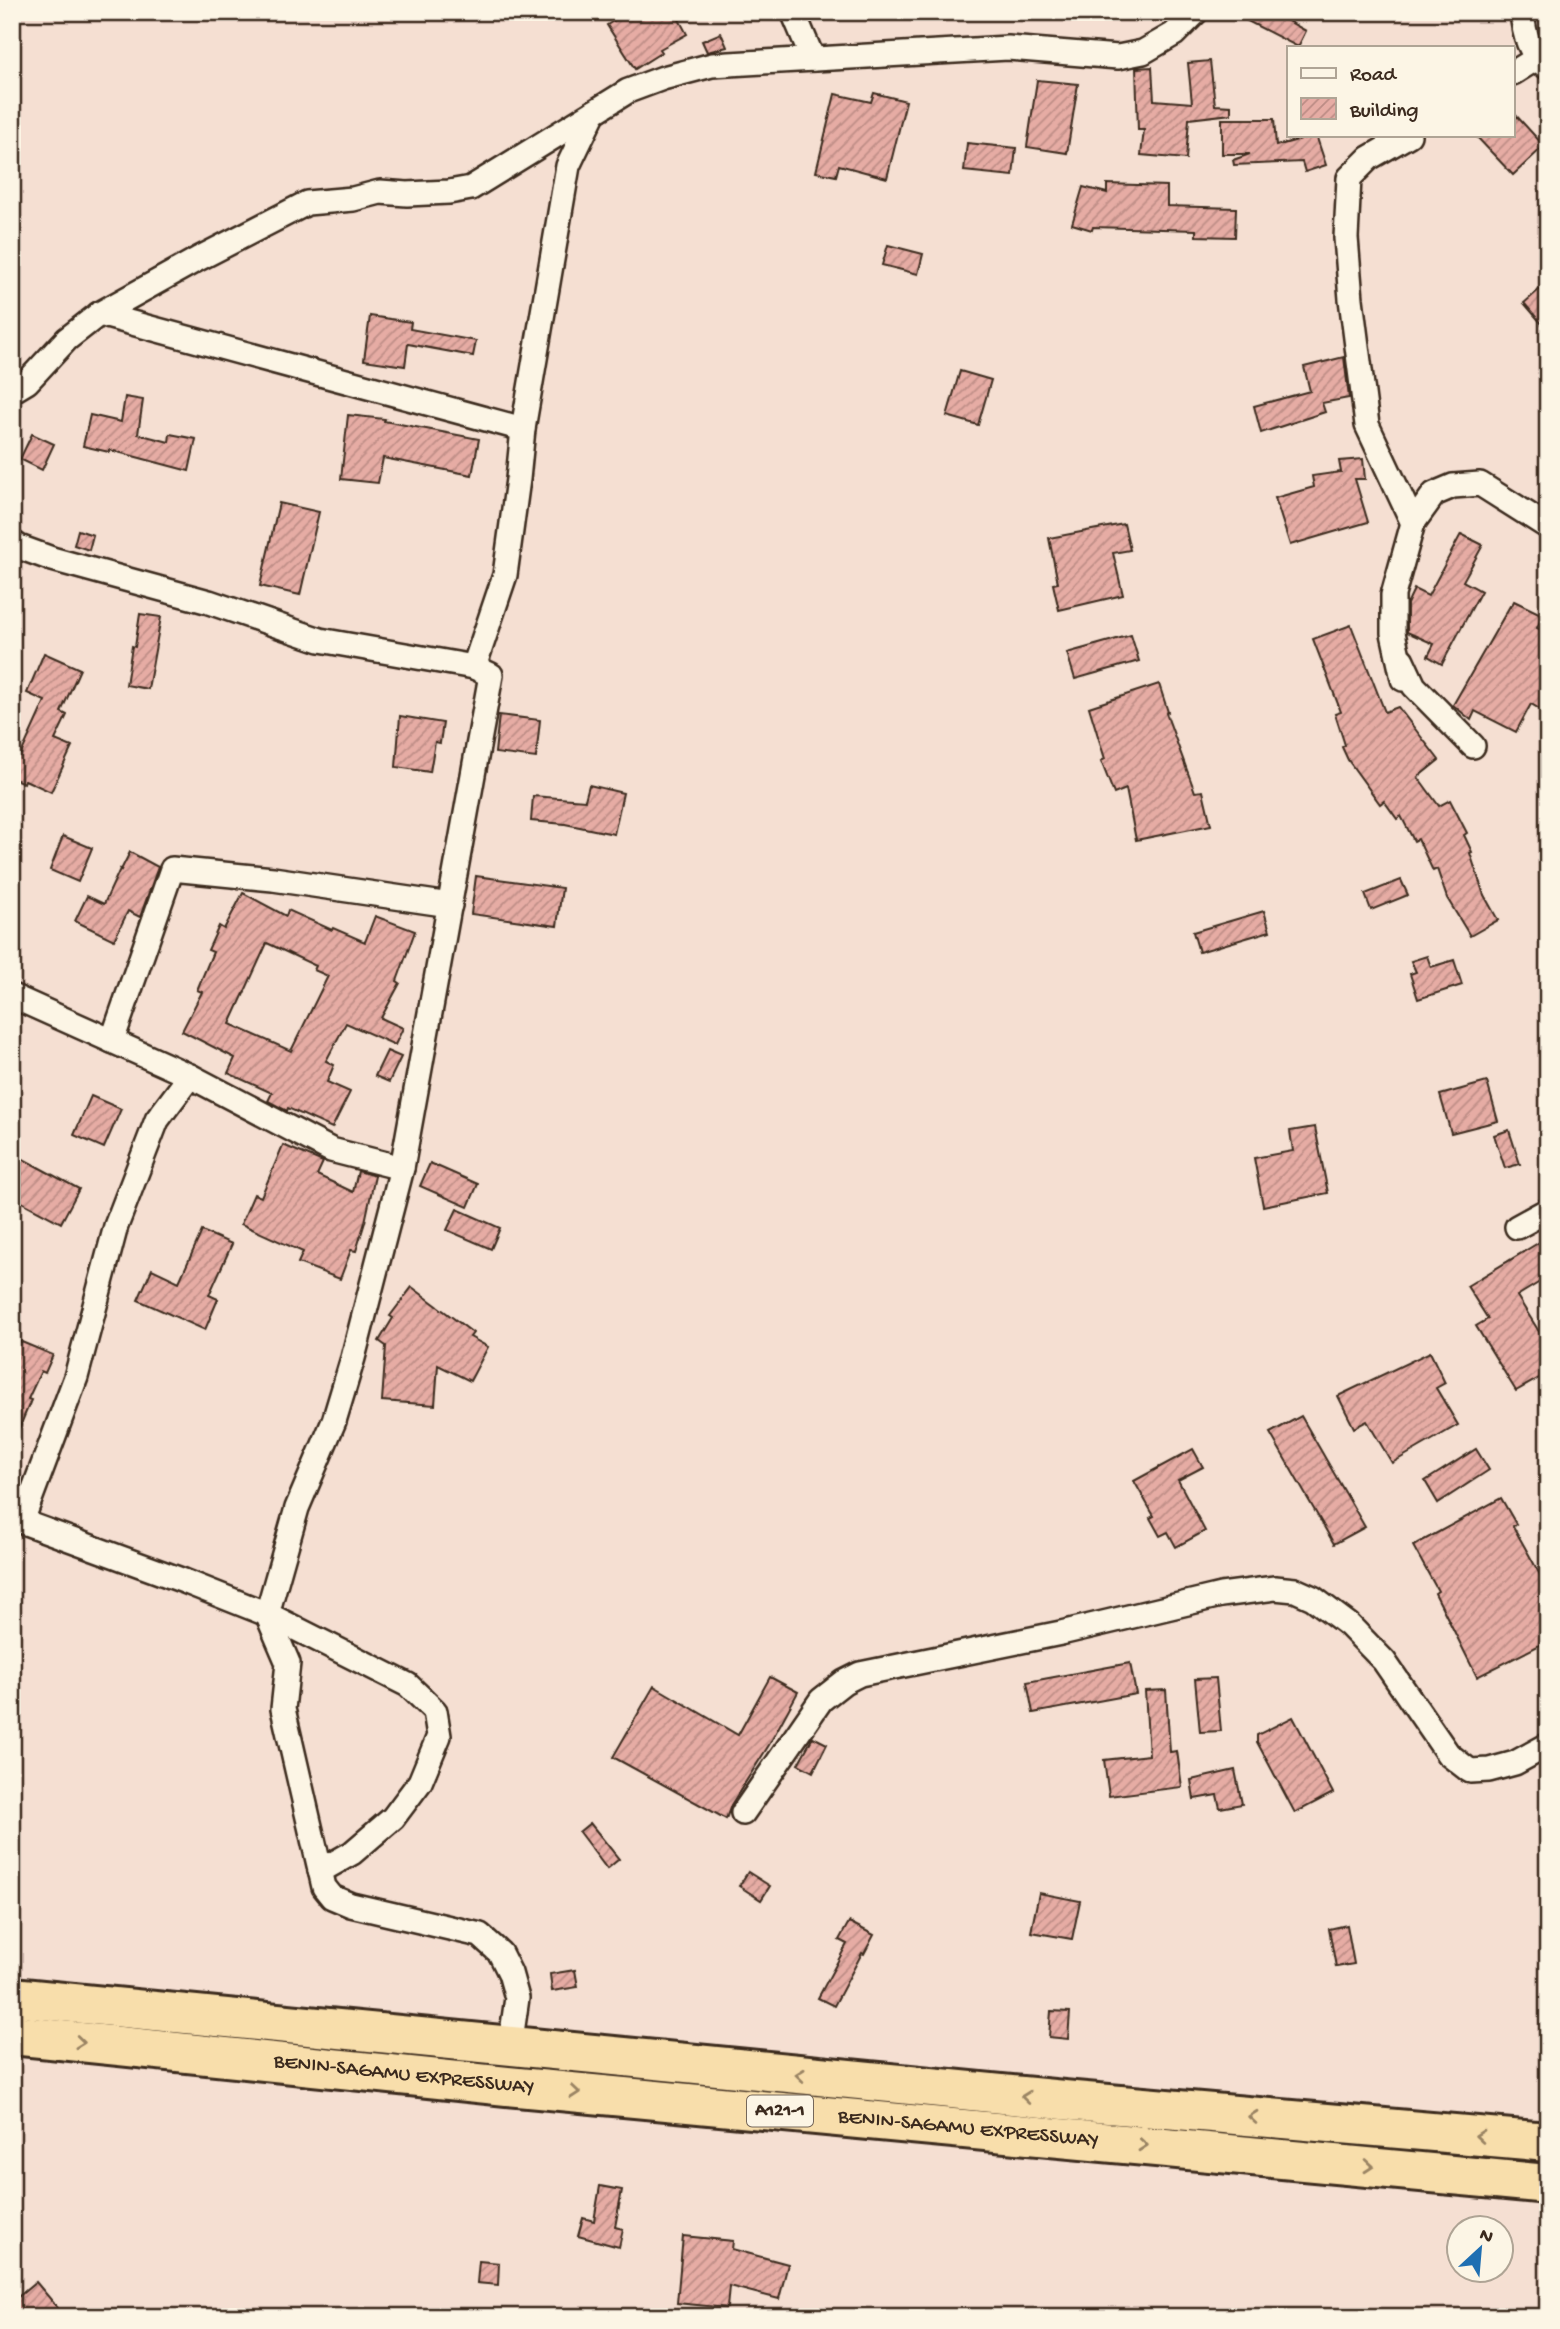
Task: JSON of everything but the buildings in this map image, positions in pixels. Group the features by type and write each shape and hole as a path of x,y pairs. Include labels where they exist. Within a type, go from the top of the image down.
{"highway":[{"name":"BENIN-SAGAMU EXPRESSWAY","path":"12,1997 1074,2101 1548,2142"},
{"name":"BENIN-SAGAMU EXPRESSWAY","path":"12,2035 507,2086 1548,2184"}],"street":[{"path":"793,12 813,59"},
{"path":"12,391 27,382 67,339 99,314 198,259 307,204 353,199 380,192 407,194 471,188 628,91 663,78 712,65 1008,48 1118,57 1143,52 1174,34 1196,12"},
{"path":"1514,73 1542,63 1527,42 1522,12"},
{"path":"474,667 505,575 523,429 568,166 594,112"},
{"path":"1407,136 1369,158 1349,178 1346,237 1367,425 1413,523"},
{"path":"99,314 523,429"},
{"path":"1403,679 1393,633 1393,595 1413,523 1434,494 1453,486 1480,484 1548,527"},
{"path":"12,542 52,559 209,603 320,640 474,667 491,675 402,1168 334,1421 297,1508 267,1615 288,1663 283,1709 324,1887 332,1897 351,1905 480,1935 500,1953 510,1973 517,1998 510,2047"},
{"path":"1396,647 1415,686 1473,746"},
{"path":"112,1041 172,869 273,879 450,905"},
{"path":"12,996 190,1076 331,1150 402,1168"},
{"path":"190,1076 157,1120 116,1226 76,1377 17,1520 184,1581 267,1615 408,1685 435,1712 439,1736 420,1782 393,1818 352,1853 320,1871"},
{"path":"1517,1227 1548,1210"},
{"path":"743,1814 821,1700 844,1682 860,1674 1061,1633 1221,1595 1275,1588 1295,1590 1313,1598 1349,1625 1384,1661 1448,1755 1470,1771 1489,1770 1515,1763 1548,1745"}]}
